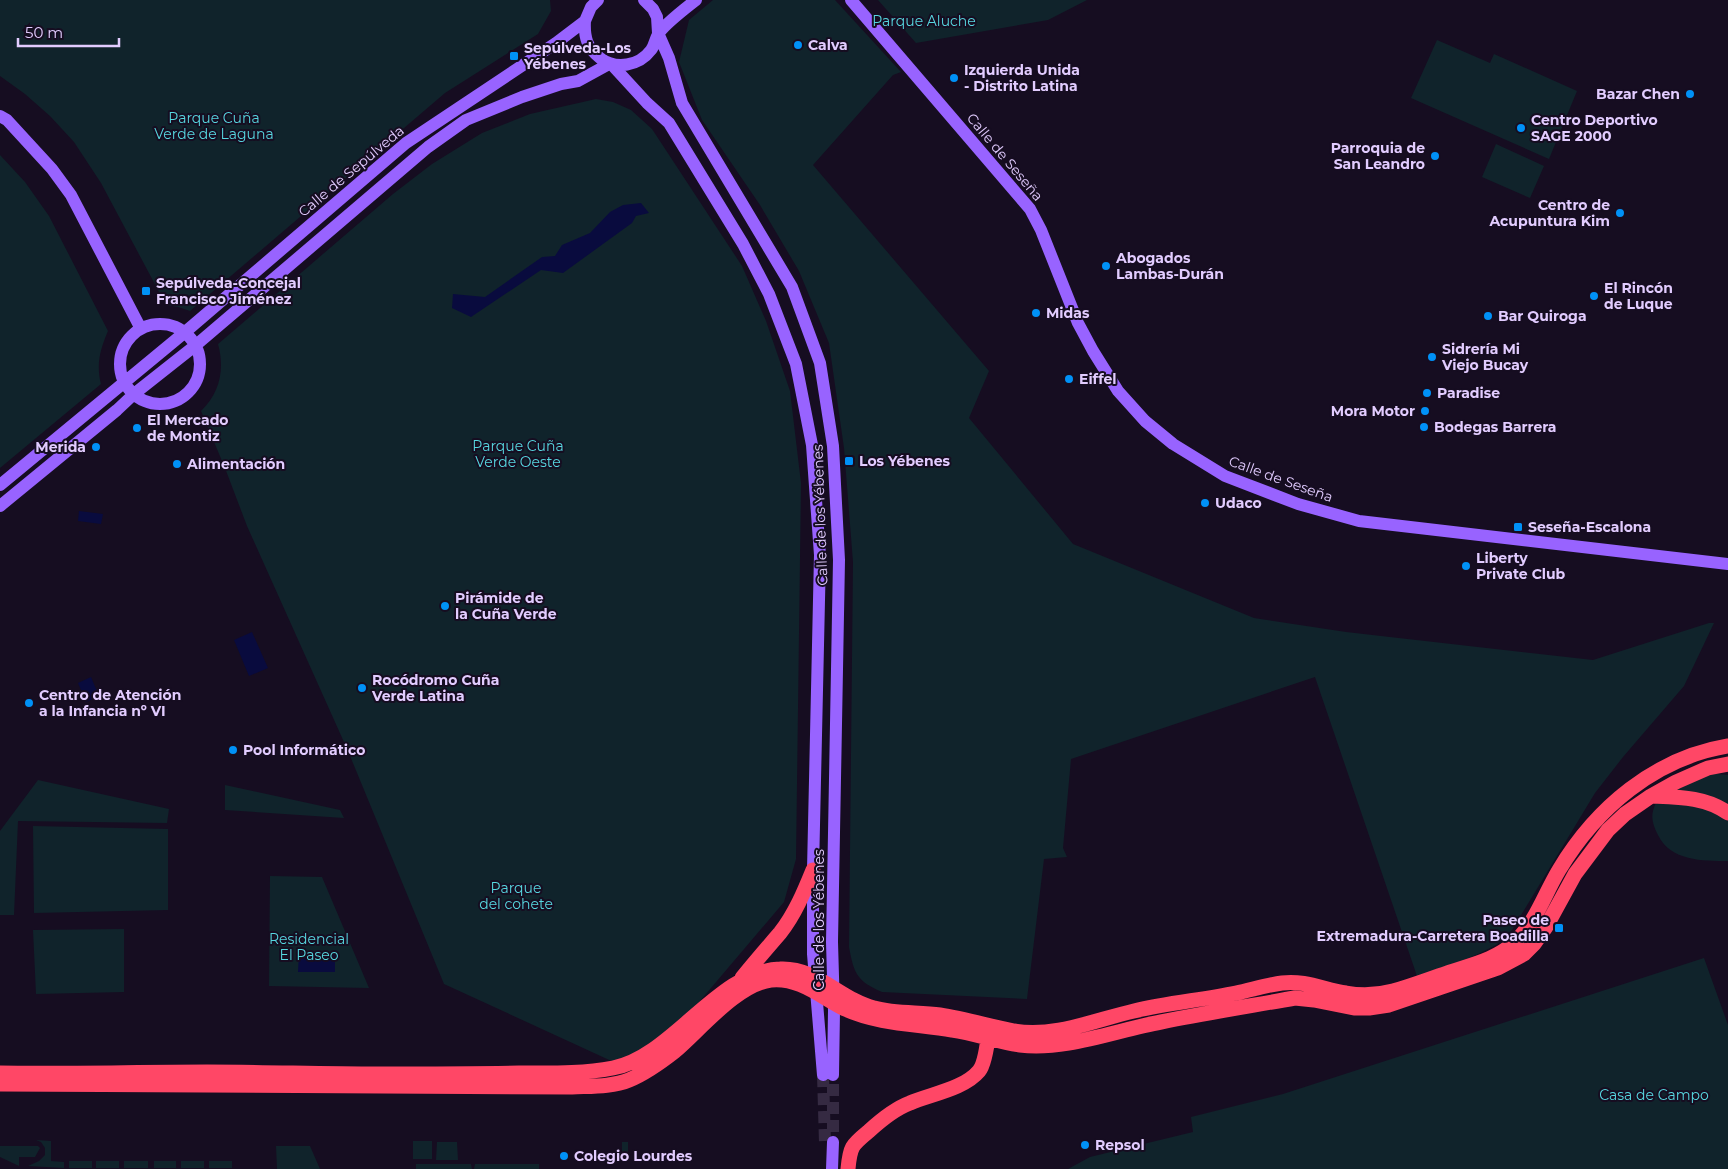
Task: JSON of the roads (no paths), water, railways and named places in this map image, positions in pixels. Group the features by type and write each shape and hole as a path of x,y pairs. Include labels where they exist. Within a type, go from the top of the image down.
{"highway":[{"path":"987,1033 1049,1032 1139,1010 1280,983 1296,982 1342,993 1374,995 1390,992 1487,960 1511,946 1521,936 1535,916 1574,846 1594,821 1615,801 1634,785 1667,766 1694,754 1728,746"},
{"path":"0,1073 414,1074 575,1072 616,1068 635,1062 738,983 750,976 784,968 808,973 816,985 834,996 872,1008 970,1019 987,1033 1019,1045 1041,1047 1161,1022 1295,998 1354,1008 1369,1008 1389,1004 1498,968 1524,954 1534,944 1575,874 1608,830 1651,796 1676,782 1708,768 1728,764"},
{"path":"1651,796 1690,797 1721,808 1728,813"},
{"path":"738,983 788,921 803,894 813,870"},
{"path":"0,1084 542,1087 612,1085 628,1081 656,1066 738,995 753,986 768,980 783,979 799,984 816,985"},
{"path":"846,1169 853,1144 894,1110 970,1080 981,1070 987,1033"}],"street":[{"name":"Calle de los Yébenes","path":"584,21 584,34 588,46 595,54 611,65 647,103 670,123 743,244 769,294 796,364 812,444 820,555 813,954 828,1075 834,996 832,942 839,560 833,446 820,364 792,287 682,102 669,58 658,33 657,17 653,9 644,0"},
{"path":"0,506 134,394 196,346 415,157 466,120 561,84 578,81 611,65 630,64 643,58 651,50 658,33 696,0"},
{"name":"Calle de Seseña","path":"851,0 1030,209 1041,230 1078,323 1113,383 1145,421 1172,444 1238,482 1298,504 1359,521 1436,532 1728,564"},
{"name":"Calle de Sepúlveda","path":"0,485 125,383 406,142 521,67 584,21 592,2"},
{"path":"0,116 7,120 52,169 71,195 142,329"},
{"path":"156,325 170,325 184,333 196,346 200,368 196,382 188,394 176,401 162,404 147,402 134,394 125,383 120,367 122,352 129,340 142,329 156,325"},
{"path":"825,1169 829,1142 832,1169"}],"tunnel":[{"path":"823,1075 825,1143"},
{"path":"833,1075 833,1132"}],"place":[{"name":"Calva","path":"798,45"},
{"name":"Sepúlveda-Los Yébenes","path":"514,56"},
{"name":"Izquierda Unida - Distrito Latina","path":"954,78"},
{"name":"Bazar Chen","path":"1690,94"},
{"name":"Centro Deportivo SAGE 2000","path":"1521,128"},
{"name":"Parroquia de San Leandro","path":"1435,156"},
{"name":"Centro de Acupuntura Kim","path":"1620,213"},
{"name":"Abogados Lambas-Durán","path":"1106,266"},
{"name":"Sepúlveda-Concejal Francisco Jiménez","path":"146,291"},
{"name":"El Rincón de Luque","path":"1594,296"},
{"name":"Midas","path":"1036,313"},
{"name":"Bar Quiroga","path":"1488,316"},
{"name":"Sidrería Mi Viejo Bucay","path":"1432,357"},
{"name":"Eiffel","path":"1069,379"},
{"name":"Paradise","path":"1427,393"},
{"name":"Mora Motor","path":"1425,411"},
{"name":"Bodegas Barrera","path":"1424,427"},
{"name":"El Mercado de Montiz","path":"137,428"},
{"name":"Merida","path":"96,447"},
{"name":"Los Yébenes","path":"849,461"},
{"name":"Alimentación","path":"177,464"},
{"name":"Udaco","path":"1205,503"},
{"name":"Seseña-Escalona","path":"1518,527"},
{"name":"Liberty Private Club","path":"1466,566"},
{"name":"Pirámide de la Cuña Verde","path":"445,606"},
{"name":"Rocódromo Cuña Verde Latina","path":"362,688"},
{"name":"Centro de Atención a la Infancia nº VI","path":"29,703"},
{"name":"Pool Informático","path":"233,750"},
{"name":"Paseo de Extremadura-Carretera Boadilla","path":"1559,928"},
{"name":"Repsol","path":"1085,1145"},
{"name":"Colegio Lourdes","path":"564,1156"}],"park label":[{"name":"Parque Aluche","path":"924,21"},
{"name":"Parque Cuña Verde de Laguna","path":"214,126"},
{"name":"Parque Cuña Verde Oeste","path":"518,454"},
{"name":"Parque del cohete","path":"516,896"},
{"name":"Residencial El Paseo","path":"309,948"},
{"name":"Casa de Campo","path":"1654,1095"}]}
